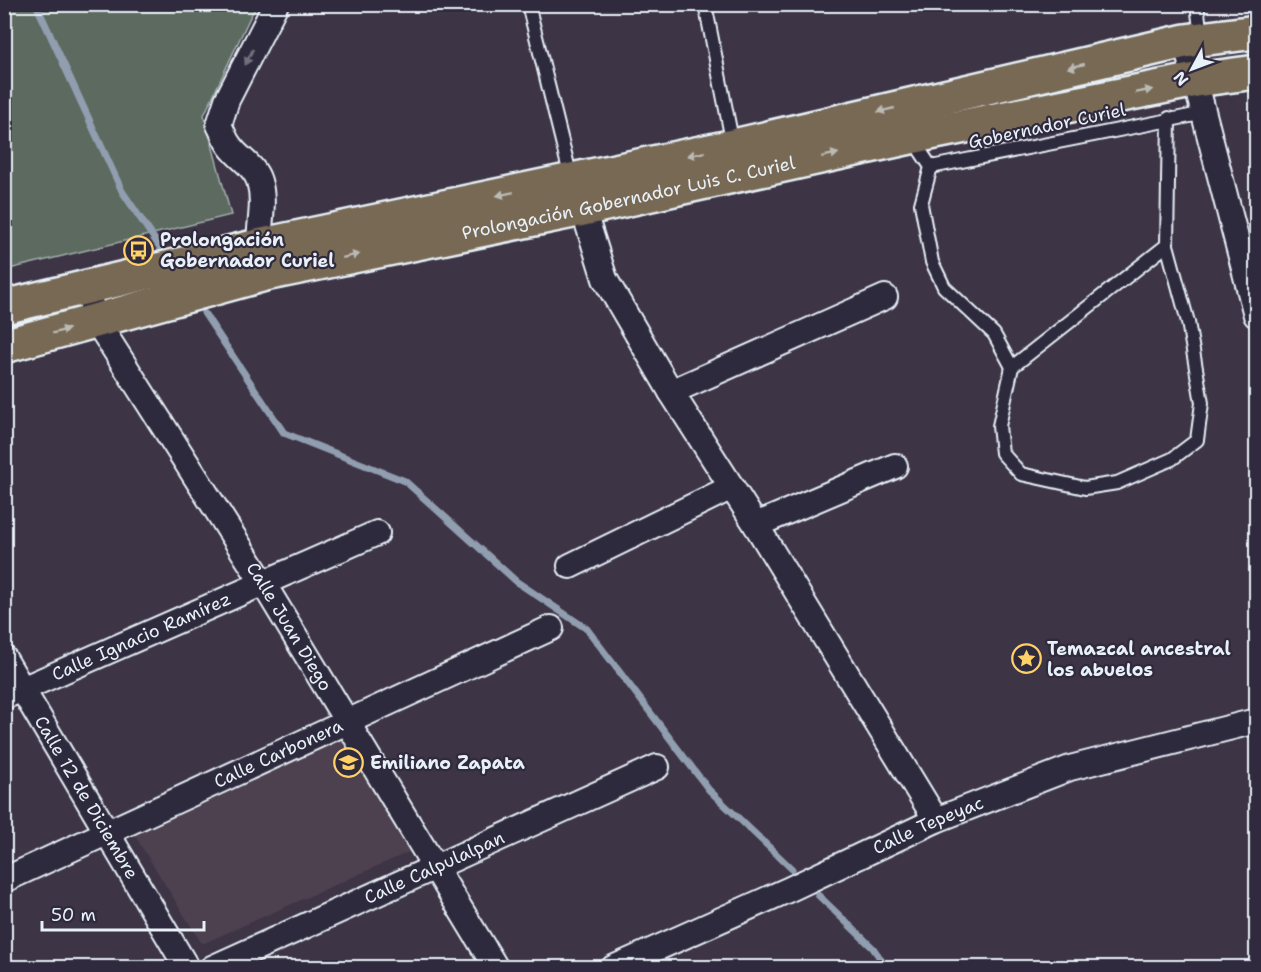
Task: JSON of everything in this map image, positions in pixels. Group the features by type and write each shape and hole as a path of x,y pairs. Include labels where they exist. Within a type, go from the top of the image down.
{"main road":[{"name":"Prolongación Gobernador Luis C. Curiel","path":"577,194 734,146 1193,39 1257,32"},
{"name":"Prolongación Gobernador Luis C. Curiel","path":"4,307 85,286 261,260 577,194 911,137 1197,80 1257,72"},
{"name":"Prolongación Gobernador Luis C. Curiel","path":"4,346 97,322 261,260"}],"street":[{"path":"261,260 260,183 254,170 230,146 219,125 227,100 276,4"},
{"path":"1193,39 1197,80 1257,315"},
{"path":"577,194 605,279 671,392 756,525 936,820"},
{"name":"Calle Juan Diego","path":"85,286 97,322 263,583 496,968"},
{"path":"671,392 885,297"},
{"path":"756,525 895,466"},
{"path":"570,566 732,488"},
{"name":"Calle Ignacio Ramírez","path":"14,693 377,533"},
{"name":"Calle Carbonera","path":"4,880 551,628"},
{"name":"Calle 12 de Diciembre","path":"4,658 14,693 108,832 187,968"},
{"name":"Calle Tepeyac","path":"613,968 936,820 1070,768 1257,721"},
{"name":"Calle Calpulalpan","path":"212,968 657,767"}],"lane":[{"path":"528,4 577,194"},
{"path":"705,4 734,146"},
{"path":"1193,39 1197,4"},
{"name":"Gobernador Curiel","path":"931,167 1067,141 1169,118 1205,113"},
{"path":"1167,245 1012,367 999,426 1002,453 1022,474 1085,488 1117,483 1172,459 1197,440 1202,403 1188,322 1167,245 1169,118"},
{"path":"911,137 931,167 921,204 932,262 944,287 994,334 1012,367"}],"shaded area":[{"path":"340,737 409,852 202,944 133,833"}],"green space":[{"path":"4,5 258,5 251,15 204,115 231,215 5,270"}],"waterway":[{"path":"36,4 122,191 161,249"},
{"path":"204,313 284,433 405,481 517,582 587,629 709,790 792,869"},
{"path":"818,895 873,948 887,968"}],"place":[{"name":"Prolongación Gobernador Curiel","path":"139,250"},
{"name":"Temazcal ancestral los abuelos","path":"1026,659"},
{"name":"Emiliano Zapata","path":"349,763"}]}
